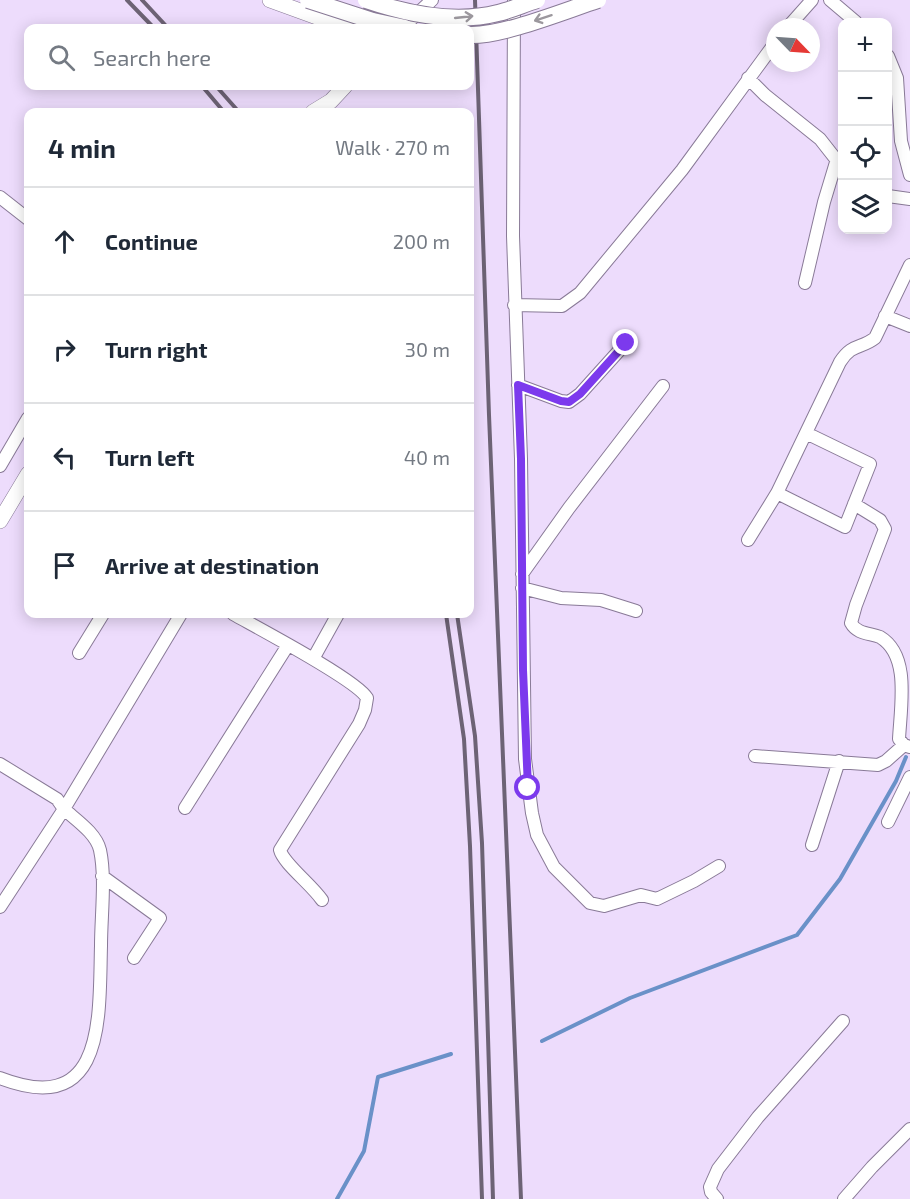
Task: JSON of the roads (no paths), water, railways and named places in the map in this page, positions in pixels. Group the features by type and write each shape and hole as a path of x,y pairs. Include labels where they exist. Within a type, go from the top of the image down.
{"main road":[{"path":"308,0 387,24"},
{"path":"366,0 429,16 453,18 496,14 537,0"},
{"path":"474,35 481,36 598,0"}],"street":[{"path":"270,0 336,24"},
{"path":"389,0 392,16 391,24"},
{"path":"408,24 432,0"},
{"path":"514,0 513,236 523,670 528,788 537,834 554,867 585,899 595,905 604,906 637,895 657,899 719,866"},
{"path":"796,18 812,0"},
{"path":"831,0 851,18"},
{"path":"514,305 562,306 580,293 682,170 766,55"},
{"path":"892,66 897,78 901,141 910,175"},
{"path":"748,78 765,95 820,139 838,161"},
{"path":"320,108 331,101 341,90"},
{"path":"805,283 824,202 838,168"},
{"path":"0,197 24,216"},
{"path":"892,197 910,199"},
{"path":"748,540 777,493 844,356 853,348 872,340 910,265"},
{"path":"885,316 910,326"},
{"path":"518,385 569,402 580,394 626,343"},
{"path":"522,574 663,386"},
{"path":"0,466 24,425"},
{"path":"777,493 845,527 870,464 806,433"},
{"path":"0,522 24,481"},
{"path":"755,756 878,765 907,746 899,739 906,681 903,655 891,642 857,630 851,623 885,528 880,520 854,504"},
{"path":"522,588 561,598 601,600 636,611"},
{"path":"79,653 101,618"},
{"path":"0,907 64,809 179,618"},
{"path":"240,618 313,659 360,689 367,702 359,724 280,850 282,857 310,884 322,900"},
{"path":"313,659 336,618"},
{"path":"185,808 288,645"},
{"path":"812,845 839,761"},
{"path":"0,764 57,799 64,809 94,838 100,848 102,876 97,1028 94,1045 86,1064 72,1079 53,1087 15,1083 0,1078"},
{"path":"888,822 910,777"},
{"path":"102,876 160,918 134,958"},
{"path":"717,1199 711,1192 710,1186 718,1169 758,1117 843,1021"},
{"path":"844,1199 910,1129"}],"waterway":[{"path":"542,1041 630,998 797,935 840,879 896,781 906,757"},
{"path":"337,1199 364,1151 378,1077 451,1054"}],"railway":[{"path":"127,0 150,24"},
{"path":"142,0 164,24"},
{"path":"475,0 489,415 521,1199"},
{"path":"205,90 221,108"},
{"path":"220,90 235,108"},
{"path":"447,618 464,739 470,846 482,1199"},
{"path":"458,618 475,736 482,843 493,1199"}]}
